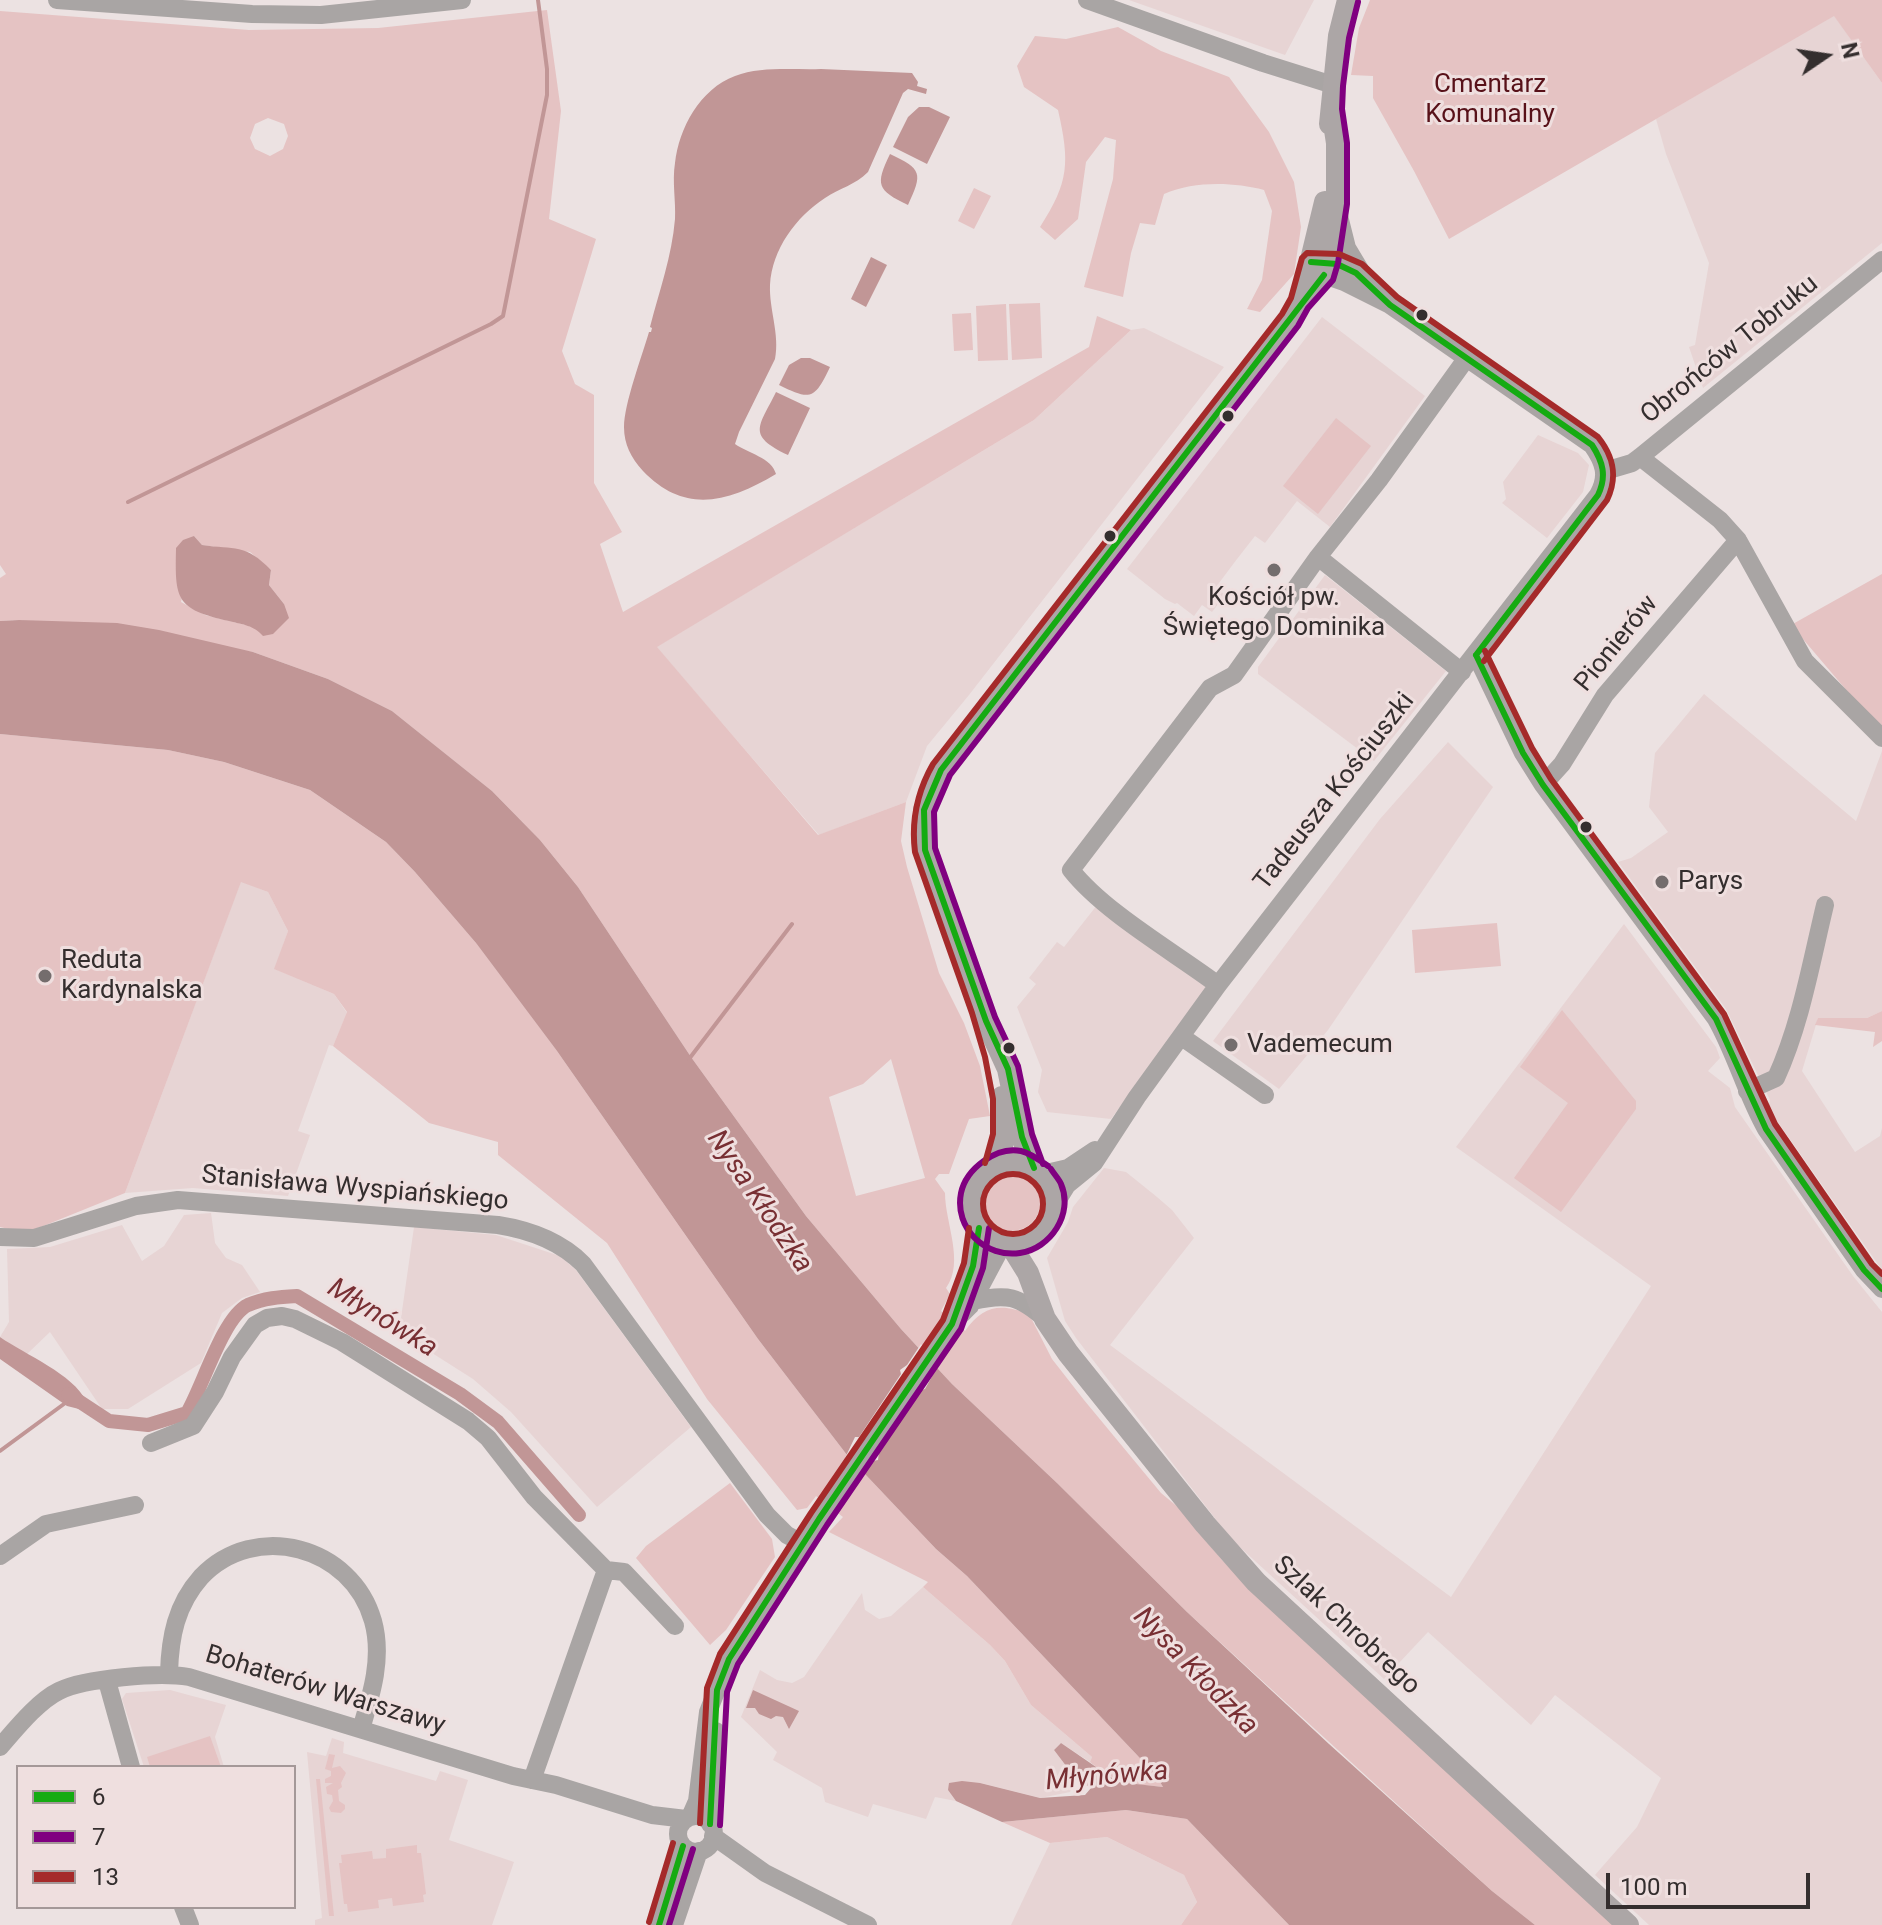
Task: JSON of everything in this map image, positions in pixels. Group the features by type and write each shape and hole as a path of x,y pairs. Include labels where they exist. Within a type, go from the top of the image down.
{"main road":[{"path":"1321,266 1333,85 1339,36 1348,0"},
{"path":"986,1021 1006,1120 1001,1154 995,1166 978,1180 973,1190 973,1216 979,1228 994,1240 1007,1244 1026,1242 1040,1234 1050,1221 1054,1206 1051,1189 1038,1171 1022,1137 1008,1069 986,1021 925,850 922,835 924,810 941,770 1270,345 1321,266 1337,204 1337,143 1332,110"},
{"path":"995,1166 1019,1162 1038,1171"},
{"name":"Szlak Chrobrego","path":"1040,1234 1037,1245 1051,1328"},
{"name":"Szlak Chrobrego","path":"1007,1244 1024,1266 1051,1328 1080,1369 1256,1582 1628,1925"}],"street":[{"path":"57,0 252,14 321,15 462,0"},
{"path":"1087,0 1115,4 1263,63 1333,85"},
{"path":"1337,204 1347,248 1363,276 1390,305"},
{"name":"Obrońców Tobruku","path":"1605,471 1632,463 1640,457 1882,260"},
{"path":"1321,266 1346,266 1363,276"},
{"path":"1321,266 1344,282 1390,305 1592,445 1605,471"},
{"path":"1218,985 1081,882 1071,870 1210,688 1234,675 1466,359"},
{"path":"1640,457 1720,520 1738,540 1805,661 1882,738"},
{"name":"Tadeusza Kościuszki","path":"1054,1206 1067,1185 1094,1163 1218,985 1598,495 1605,481 1605,471"},
{"name":"Pionierów","path":"1543,785 1562,764 1605,695 1738,540"},
{"path":"1318,557 1462,672"},
{"path":"1476,655 1523,753 1543,785 1716,1019 1766,1129 1864,1270 1882,1289"},
{"path":"1747,1091 1776,1078 1785,1058 1799,1017 1825,905"},
{"path":"1182,1037 1265,1095"},
{"name":"Tadeusza Kościuszki","path":"1038,1171 1068,1168 1104,1145"},
{"name":"Stanisława Wyspiańskiego","path":"0,1237 34,1238 136,1206 178,1200 485,1224 517,1228 541,1236 572,1253 583,1264 767,1515 787,1535 804,1544"},
{"path":"961,1312 978,1254 979,1228"},
{"path":"674,1925 696,1834 717,1690 729,1659 822,1515 1007,1244"},
{"path":"961,1312 1001,1296 1015,1298 1026,1304 1051,1328"},
{"path":"151,1443 193,1426 215,1392 232,1357 255,1325 267,1318 282,1316 295,1319 354,1349 468,1421 488,1438 534,1497 606,1570 624,1572 675,1626"},
{"path":"0,1556 46,1524 135,1505"},
{"path":"169,1673 176,1617 191,1590 212,1568 238,1554 259,1548 283,1546 305,1551 328,1560 347,1575 363,1598 373,1622 377,1658 375,1678 361,1729"},
{"path":"532,1780 606,1570"},
{"name":"Bohaterów Warszawy","path":"0,1747 21,1723 57,1691 169,1673 652,1815 696,1834 739,1865 765,1873 868,1925"},
{"path":"107,1681 130,1765"},
{"path":"659,1925 696,1834"}],"shaded area":[{"path":"1129,0 1314,0 1285,55"},
{"path":"1834,15 1882,83 1882,243 1703,388 1689,347 1695,345 1709,263 1666,154 1656,119"},
{"path":"1322,317 1425,396 1330,527 1297,501 1265,543 1255,536 1237,559 1216,587 1225,595 1212,612 1202,605 1194,616 1177,603 1165,599 1127,569"},
{"path":"1144,328 1224,367 927,746 906,802 819,835 656,647 1034,420 1131,330"},
{"path":"1538,435 1578,453 1589,465 1583,492 1547,538 1502,503 1506,499 1503,482"},
{"path":"1325,575 1446,671 1374,761 1258,674 1258,667"},
{"path":"1704,694 1856,821 1882,751 1882,1011 1867,1018 1818,1018 1802,1071 1855,1152 1880,1136 1882,1128 1882,1270 1768,1108 1770,1100 1726,1009 1618,862 1631,858 1668,832 1649,807 1655,753"},
{"path":"1448,742 1493,787 1328,1030 1279,1089 1213,1041 1380,819"},
{"path":"241,881 268,892 288,931 275,969 334,994 347,1013 333,1046 329,1045 298,1131 310,1135 288,1196 193,1188 125,1193"},
{"path":"1105,895 1208,972 1205,992 1111,1119 1047,1112 1038,1092 1042,1070 1017,1007 1036,984 1029,978 1057,942 1064,947"},
{"path":"1624,924 1716,1047 1720,1058 1708,1071 1730,1088 1735,1107 1853,1276 1882,1312 1882,1925 1649,1925 1595,1875 1637,1827 1661,1778 1555,1695 1531,1725 1428,1632 1384,1679 1231,1539 1076,1338 1065,1321 1047,1258 1073,1207 1104,1168 1126,1172 1157,1197 1172,1210 1194,1238 1110,1345 1451,1597 1651,1286 1456,1147"},
{"path":"211,1213 215,1243 226,1258 242,1265 260,1292 242,1298 222,1313 201,1363 128,1409 102,1409 50,1332 26,1355 0,1337 9,1322 7,1249 50,1247 122,1225 142,1261 164,1246 184,1215"},
{"path":"414,1227 496,1235 560,1256 576,1270 691,1427 597,1507 511,1412 473,1379 399,1332"},
{"path":"923,1587 990,1645 1005,1661 1031,1705 1092,1757 1090,1762 1061,1743 1054,1750 1076,1779 1070,1792 1040,1798 980,1783 948,1790 956,1801 935,1797 926,1819 873,1804 868,1817 825,1802 822,1788 773,1760 777,1752 741,1717 760,1670 777,1680 792,1683 804,1677 862,1593 865,1610 879,1619 891,1616"},
{"path":"170,1690 226,1705 215,1737 223,1765 143,1765 122,1699 126,1693"},
{"path":"332,1738 344,1742 343,1753 436,1781 440,1771 468,1780 449,1840 514,1862 492,1925 315,1925 315,1920 322,1918 307,1752 326,1756"},
{"path":"1107,1837 1184,1875 1197,1902 1181,1925 1011,1925 1050,1843"}],"green space":[{"name":"Cmentarz Komunalny","path":"1370,0 1882,0 1882,83 1834,16 1449,239 1373,98 1373,76 1351,75 1359,28"},
{"path":"547,10 561,111 549,219 596,239 562,351 575,384 594,395 594,483 622,532 600,544 623,612 1089,347 1097,316 1131,330 1034,420 657,647 818,835 906,802 901,841 907,867 939,973 964,1023 980,1066 990,1116 969,1119 949,1174 939,1174 935,1179 945,1193 954,1254 954,1266 946,1288 950,1294 941,1311 965,1331 979,1316 993,1309 1010,1308 1029,1314 1052,1359 1084,1400 1161,1493 1179,1508 1223,1561 1616,1925 1535,1925 1492,1891 1187,1612 952,1384 901,1329 806,1216 691,1057 578,887 540,840 492,791 392,711 328,679 253,652 19,620 0,621 0,578 6,574 0,565 0,11 249,30 378,28","holes":["268,118 284,124 288,136 283,149 270,156 255,149 250,138 255,124","194,536 202,545 250,552 271,570 269,585 284,604 254,627 205,615 181,602","891,1059 925,1178 856,1196 829,1097 863,1084"]},
{"path":"1118,27 1161,51 1229,77 1269,132 1294,182 1301,227 1294,274 1260,312 1247,309 1262,280 1272,211 1264,190 1214,184 1164,194 1155,225 1140,223 1123,297 1084,287 1113,179 1116,140 1105,137 1086,162 1078,219 1055,240 1040,227 1062,184 1064,144 1058,110 1024,87 1017,66 1035,36 1066,39"},
{"path":"974,188 991,196 974,229 958,221"},
{"path":"1040,303 1042,358 1012,360 1009,304"},
{"path":"1006,304 1008,360 978,361 976,306"},
{"path":"971,313 973,350 954,351 952,314"},
{"path":"1336,418 1371,446 1318,514 1283,486"},
{"path":"1882,574 1882,732 1791,625"},
{"path":"0,734 168,750 224,762 310,790 386,842 476,943 557,1051 758,1339 847,1455 936,1549 967,1576 1156,1775 1163,1787 1124,1782 1100,1770 1090,1762 1092,1757 1031,1705 1005,1661 990,1645 923,1587 928,1582 829,1532 843,1517 816,1496 807,1508 797,1510 707,1399 607,1243 498,1155 498,1142 429,1123 333,1046 347,1012 334,994 274,969 288,931 268,892 241,882 125,1193 26,1233 0,1227"},
{"path":"1497,923 1501,966 1415,973 1412,930"},
{"path":"1562,1010 1636,1101 1636,1109 1561,1212 1514,1178 1568,1103 1520,1067"},
{"path":"1882,1011 1882,1041 1873,1047 1875,1032 1815,1025 1818,1018 1867,1018"},
{"path":"1012,1175 1032,1183 1040,1203 1032,1223 1012,1231 992,1223 984,1203 992,1183"},
{"path":"730,1483 772,1539 775,1557 726,1630 710,1645 636,1558 646,1546"},
{"path":"210,1736 220,1765 149,1765 147,1757"},
{"path":"329,1754 335,1755 332,1768 340,1766 346,1773 338,1790 339,1801 345,1805 341,1813 331,1812 329,1808 333,1801 326,1787 333,1783 325,1783 331,1771 325,1769"},
{"path":"316,1779 320,1779 334,1916 329,1916"},
{"path":"1126,1810 1187,1819 1289,1925 1181,1925 1197,1902 1184,1875 1107,1837 1050,1843 1002,1822"},
{"path":"417,1845 417,1853 421,1853 426,1894 423,1895 424,1902 393,1906 392,1898 378,1900 379,1908 348,1912 347,1904 344,1904 339,1863 342,1863 341,1855 372,1851 373,1859 386,1858 386,1849"}],"water":[{"path":"766,70 912,73 917,86 927,89 926,94 908,89 903,93 868,172 804,215 787,235 775,259 770,285 775,359 735,444 765,460 776,474 724,497 691,499 675,494 659,485 639,466 627,445 624,427 630,393 651,332 671,247 675,219 674,170 681,136 693,111 711,90 735,76"},
{"path":"919,107 929,107 950,117 927,164 893,147 908,117"},
{"path":"890,154 917,173 916,186 908,205 890,195 882,186 882,173"},
{"path":"871,257 887,265 866,307 851,299"},
{"path":"801,358 810,358 830,367 820,386 811,394 805,395 779,385 789,365"},
{"path":"776,392 810,408 788,455 761,436 761,422"},
{"path":"194,536 202,545 231,548 254,555 271,570 269,585 284,604 289,618 273,634 263,636 248,626 198,612 182,599 176,579 176,548 183,540"},
{"name":"Nysa Kłodzka","path":"0,621 117,623 159,630 253,652 328,679 392,711 492,791 540,840 578,887 691,1057 806,1216 901,1329 952,1384 1187,1612 1492,1891 1535,1925 1289,1925 1187,1819 1126,1810 1002,1822 956,1801 948,1790 949,1783 962,1781 1040,1798 1085,1795 1091,1788 1076,1779 1054,1750 1061,1743 1118,1782 1163,1787 1156,1775 967,1576 936,1549 847,1455 758,1339 557,1051 476,943 386,842 310,790 224,762 168,750 0,734"},
{"path":"0,1337 71,1382 86,1401 79,1409 67,1406 0,1359"},
{"path":"753,1690 799,1711 789,1729 783,1717 771,1719 759,1714 755,1708 746,1708"}],"pier":[{"path":"921,1344 939,1364 925,1389 921,1390 879,1452 878,1460 873,1461 863,1477 845,1458 855,1437 859,1437 901,1374 900,1370"}],"waterway":[{"path":"128,502 503,316 547,95 547,69 538,0"},
{"path":"689,1059 792,924"},
{"name":"Młynówka","path":"68,1394 109,1421 148,1425 187,1413 222,1337 239,1312 260,1301 297,1296 460,1394 498,1422 579,1515"},
{"path":"0,1451 68,1401"}],"transit line":[{"name":"7","path":"1043,1164 1032,1134 1018,1066 995,1017 935,848 934,812 950,775 1298,326 1308,308 1333,280 1347,204 1343,86 1349,38 1358,2"},
{"name":"13","path":"985,1163 993,1134 993,1099 985,1057 915,852 916,806 923,785 933,764 1282,314 1291,298 1302,258 1307,253 1339,254 1362,264 1397,297 1598,437 1608,452 1613,475 1607,500 1484,661"},
{"name":"6","path":"1311,262 1337,264 1356,273 1390,305 1592,445 1599,457 1603,475 1598,495 1476,655"},
{"name":"6","path":"1034,1168 1022,1137 1008,1069 986,1021 925,850 924,810 941,770 1324,275"},
{"name":"13","path":"1485,651 1532,748 1551,779 1724,1014 1775,1124 1882,1274"},
{"name":"6","path":"1476,655 1523,753 1543,785 1716,1019 1766,1129 1864,1270 1882,1289"},
{"name":"7","path":"1048,1166 1028,1153 1011,1150 992,1156 976,1168 964,1184 960,1206 962,1218 975,1238 995,1251 1020,1253 1041,1245 1050,1237 1062,1218 1064,1207 1061,1184 1051,1169"},
{"name":"13","path":"1013,1174 1024,1176 1034,1183 1041,1193 1043,1204 1041,1215 1034,1225 1024,1232 1013,1234 1002,1232 992,1225 985,1215 983,1204 985,1193 992,1183 1002,1176 1013,1174"},
{"name":"13","path":"700,1823 707,1688 720,1654 811,1513 943,1320 964,1263 969,1228"},
{"name":"6","path":"710,1824 717,1690 729,1659 819,1519 952,1324 973,1266 979,1228"},
{"name":"7","path":"720,1825 727,1692 738,1664 827,1525 961,1329 983,1268 989,1228"},
{"name":"13","path":"649,1922 673,1843"},
{"name":"6","path":"659,1925 683,1846"},
{"name":"7","path":"669,1925 693,1849"}],"place":[{"name":"Kościół pw. Świętego Dominika","path":"1274,570"},
{"name":"Parys","path":"1662,882"},
{"name":"Reduta Kardynalska","path":"45,976"},
{"name":"Vademecum","path":"1231,1045"}]}
